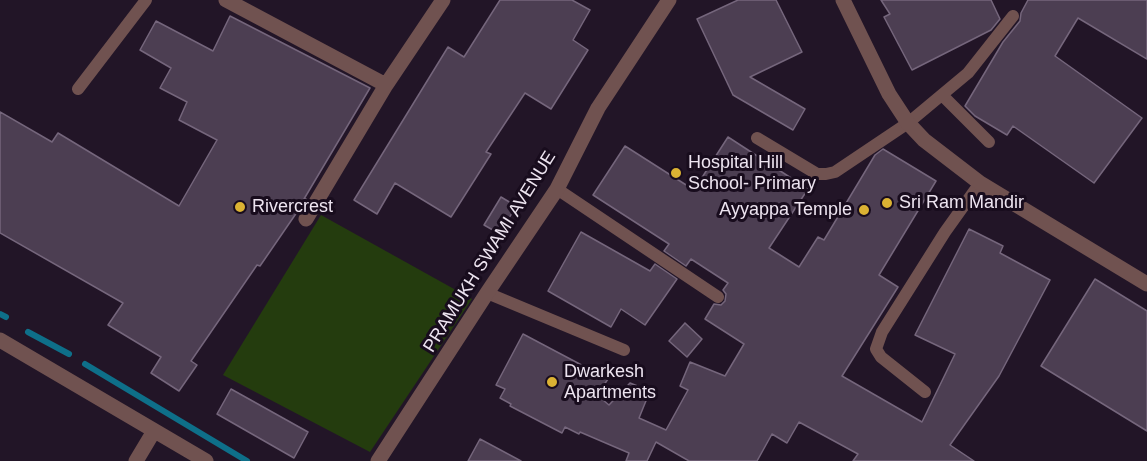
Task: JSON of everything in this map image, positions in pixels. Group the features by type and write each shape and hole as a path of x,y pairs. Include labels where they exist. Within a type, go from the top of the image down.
{"street":[{"path":"226,0 386,85"},
{"path":"306,219 386,85 442,0"},
{"name":"PRAMUKH SWAMI AVENUE","path":"378,461 557,189 598,108 669,0"},
{"path":"843,0 889,94 908,123 924,140 980,183 1147,284"},
{"path":"0,340 206,461"},
{"path":"136,461 154,431"}],"lane":[{"path":"78,89 146,0"},
{"path":"757,138 816,174 836,172 908,123 968,73 1013,16"},
{"path":"942,95 989,142"},
{"path":"925,392 881,357 876,349 882,332 945,232 980,183"},
{"path":"557,189 718,297"},
{"path":"487,293 624,350"}],"green space":[{"path":"321,215 472,299 370,452 223,375"}],"building":[{"path":"500,0 572,0 590,10 573,40 588,50 551,109 525,93 486,152 491,154 451,217 395,183 377,214 354,200 448,47 464,57"},
{"path":"738,0 776,0 802,52 750,77 805,109 793,130 733,95 697,19"},
{"path":"881,0 991,0 1000,19 991,30 912,70 884,17 890,14"},
{"path":"1028,0 1147,0 1147,59 1078,18 1055,56 1142,118 1094,183 1013,126 1007,135 975,116 965,106 1003,42 1020,21 1021,13"},
{"path":"230,16 370,88 304,199 306,199 191,361 197,365 179,391 151,373 161,357 108,325 123,303 0,233 0,112 52,142 58,133 179,206 217,140 179,120 187,102 160,88 171,68 140,50 156,21 213,51"},
{"path":"728,137 808,189 769,248 799,267 818,237 824,240 875,155 883,149 936,181 879,275 898,287 842,376 922,422 955,354 915,335 969,229 1003,246 1000,253 1050,280 999,376 950,445 974,461 853,461 858,454 799,422 787,443 772,434 757,461 689,461 656,442 647,461 626,461 629,453 565,427 562,433 510,406 511,404 500,398 505,389 496,385 523,334 608,379 597,395 609,405 630,383 650,391 639,418 666,430 688,390 680,386 690,362 725,376 744,344 705,319 714,304 721,305 725,301 726,294 723,290 728,283 691,259 686,266 664,251 669,244 593,195 625,146 694,190"},
{"path":"501,197 516,206 500,234 484,225"},
{"path":"581,232 650,271 655,264 677,279 645,325 621,309 611,327 548,291"},
{"path":"1095,279 1147,311 1147,431 1041,366"},
{"path":"685,323 702,339 687,357 669,341"},
{"path":"231,389 308,432 294,458 217,414"},
{"path":"480,439 521,461 468,461"}],"waterway":[{"path":"0,314 6,317"},
{"path":"28,332 69,354"},
{"path":"85,364 247,461"}],"place":[{"name":"Hospital Hill School- Primary","path":"676,173"},
{"name":"Sri Ram Mandir","path":"887,203"},
{"name":"Rivercrest","path":"240,207"},
{"name":"Ayyappa Temple","path":"864,210"},
{"name":"Dwarkesh Apartments","path":"552,382"}]}
